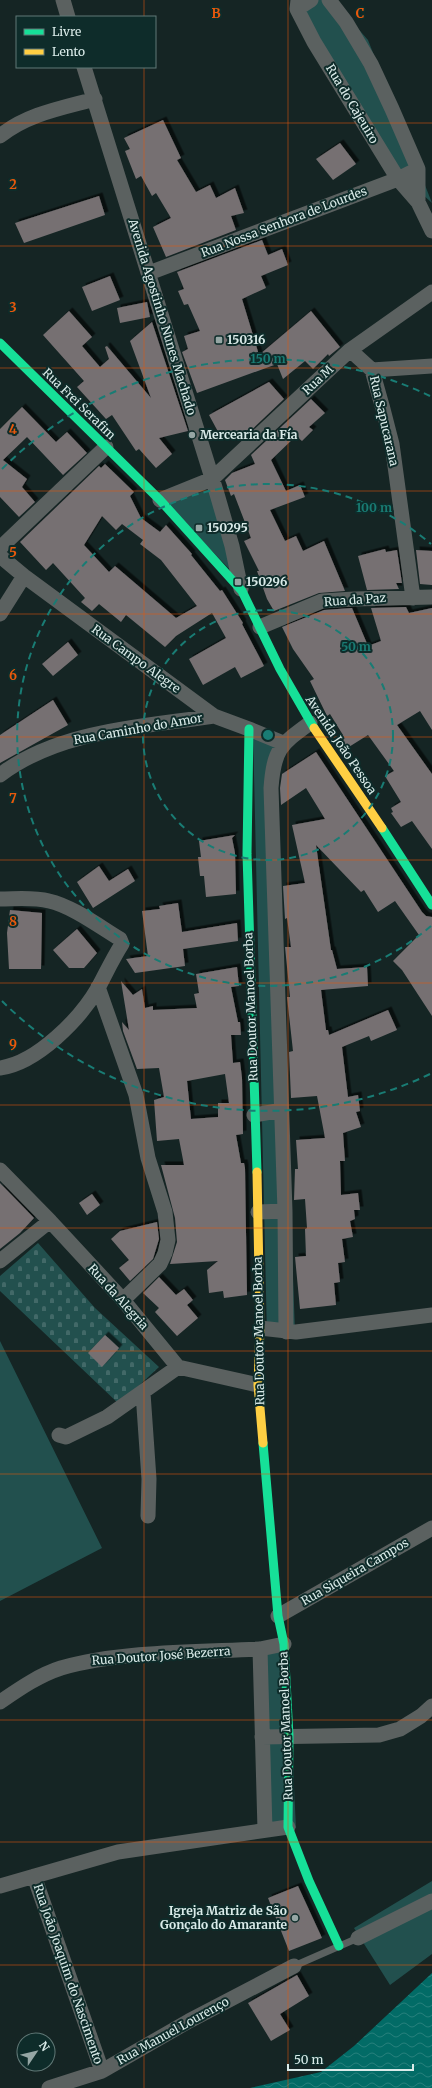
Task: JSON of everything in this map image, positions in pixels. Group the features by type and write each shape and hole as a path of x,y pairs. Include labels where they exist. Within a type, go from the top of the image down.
{"street":[{"path":"63,0 68,16"},
{"path":"297,5 311,0"},
{"name":"Rua do Cajeuiro","path":"329,0 346,22 371,64 418,169 418,202"},
{"name":"Rua do Cajeuiro","path":"297,5 333,74 398,179 418,202 432,232"},
{"name":"Avenida Agostinho Nunes Machado","path":"84,68 212,479 232,546 242,591"},
{"path":"0,136 24,121 44,112 95,99"},
{"name":"Rua Nossa Senhora de Lourdes","path":"149,273 398,179 418,169"},
{"name":"Rua M","path":"212,479 350,350 432,292"},
{"name":"Rua Frei Serafim","path":"0,343 160,500"},
{"name":"Rua Sapucarana","path":"350,350 372,370 392,444 413,598"},
{"path":"372,370 432,366"},
{"path":"0,548 106,447"},
{"path":"160,500 212,479"},
{"name":"Avenida João Pessoa","path":"160,500 242,591 280,670 310,723 350,779 432,905"},
{"name":"Rua Campo Alegre","path":"0,556 24,576 214,716 283,743"},
{"path":"0,614 24,576"},
{"name":"Rua da Paz","path":"260,627 322,601 432,597"},
{"name":"Rua Caminho do Amor","path":"0,775 18,761 50,747 81,737 214,716"},
{"path":"286,1332 285,1211 270,788 275,761 283,743 310,723"},
{"name":"Rua Doutor Manoel Borba","path":"249,729 247,854 258,1212 260,1328 258,1385 278,1616 284,1644 289,1736 288,1827 309,1881 339,1946"},
{"path":"0,898 51,901 66,908 120,940 122,944 98,987 72,1022 31,1057 8,1067 0,1068"},
{"path":"98,987 136,1095 148,1158 165,1212 168,1240 165,1254 160,1264 123,1300"},
{"path":"251,1013 278,1010"},
{"path":"254,1115 282,1110"},
{"name":"Rua da Alegria","path":"0,1170 50,1221 123,1300 178,1366"},
{"path":"258,1212 285,1211"},
{"path":"0,1261 50,1221"},
{"path":"260,1328 296,1332 432,1315"},
{"path":"59,1435 66,1437 108,1417 143,1393 178,1366 258,1385"},
{"path":"143,1393 149,1479 148,1516"},
{"name":"Rua Siqueira Campos","path":"278,1616 432,1528"},
{"name":"Rua Doutor José Bezerra","path":"0,1702 25,1685 59,1669 97,1660 260,1649 284,1644"},
{"path":"260,1649 265,1830"},
{"path":"262,1737 378,1735 400,1729 421,1716 432,1706"},
{"path":"0,1886 118,1852 288,1827"},
{"name":"Rua João Joaquim do Nascimento","path":"34,1876 102,2071"},
{"path":"358,1938 432,1901"},
{"name":"Rua Manuel Lourenço","path":"49,2088 102,2071 189,2021 294,1966"}],"lane":[{"path":"294,1966 358,1938"}],"green space":[{"path":"293,0 333,0 368,40 432,203 400,174"},
{"path":"210,490 237,577 164,501"},
{"path":"253,731 281,747 274,773 295,1331 267,1336"},
{"path":"38,1243 95,1308 159,1367 119,1404 0,1291 0,1276"},
{"path":"0,1341 102,1548 0,1601"},
{"path":"262,1645 287,1645 296,1828 260,1829"},
{"path":"432,1881 432,1954 390,1985 354,1928"}],"water":[{"path":"432,1973 432,2088 250,2088 321,2072 354,2046"}],"building":[{"path":"163,120 181,158 177,160 196,192 210,185 216,198 235,188 244,213 231,216 236,230 166,257 153,227 171,218 156,193 152,196 141,176 136,179 125,151 130,149 124,138"},
{"path":"340,143 356,164 333,180 316,159"},
{"path":"99,196 105,215 24,243 15,223"},
{"path":"262,240 268,255 282,249 288,265 261,276 266,288 242,299 259,355 311,311 340,347 329,356 328,354 313,369 305,361 283,379 277,364 197,393 182,352 188,349 184,336 200,331 188,304 184,305 178,291 184,289 177,272"},
{"path":"110,276 120,300 92,311 82,287"},
{"path":"147,302 150,317 120,323 117,308"},
{"path":"69,311 92,337 82,346 100,367 109,359 105,347 107,346 151,398 130,341 152,322 188,431 159,438 172,454 156,468 139,449 136,451 112,415 106,419 77,387 84,381 43,335"},
{"path":"269,382 284,399 243,438 240,433 222,439 209,415"},
{"path":"311,399 325,413 309,427 313,430 302,441 296,436 271,460 286,491 300,485 305,497 270,510 285,541 296,536 303,551 324,541 345,591 319,593 274,611 267,599 257,571 259,571 244,541 251,538 234,494 231,496 225,480 232,473 255,464 251,455"},
{"path":"22,407 56,442 67,432 87,453 63,475 27,437 3,460 27,479 22,487 35,502 19,517 0,497 0,429"},
{"path":"105,464 134,492 130,496 141,518 160,532 166,525 192,554 191,555 220,591 222,590 243,623 242,624 264,666 241,678 235,667 203,685 189,659 226,638 212,613 176,636 165,647 126,615 121,622 99,604 92,611 81,602 85,598 53,563 46,570 20,542 99,466 101,468","holes":["102,516 116,530 122,524 143,540 140,544 161,560 197,606 176,618 115,566 109,572 84,545"]},
{"path":"385,549 386,552 397,550 402,583 396,583 399,589 367,590 358,556"},
{"path":"416,550 432,551 432,585 420,584"},
{"path":"406,607 409,613 432,608 432,730 420,711 397,725 432,774 432,849 412,821 401,827 391,813 393,812 391,808 401,802 385,776 394,771 368,735 344,750 337,739 343,735 330,714 327,716 310,681 314,679 293,649 282,627 324,610 352,608 368,646 381,641 371,608"},
{"path":"68,642 78,655 53,676 42,664"},
{"path":"53,700 68,725 0,763 0,735"},
{"path":"316,752 422,912 426,916 432,917 432,1016 402,970 393,961 419,935 395,901 378,912 364,890 361,892 316,845 331,950 337,969 367,967 368,986 321,990 326,1030 328,1030 329,1035 388,1010 397,1030 371,1041 369,1036 342,1047 348,1097 358,1095 360,1111 356,1112 361,1127 343,1133 345,1161 340,1161 341,1195 358,1193 360,1210 354,1210 355,1219 350,1221 353,1237 342,1239 345,1262 338,1263 340,1282 334,1283 336,1305 300,1309 295,1257 306,1256 305,1229 307,1228 305,1199 294,1200 295,1169 298,1169 296,1140 325,1138 317,1096 291,1098 289,1052 293,1051 287,997 290,997 285,947 291,947 287,918 285,919 283,886 305,883 292,825 325,819 306,788 281,805 280,788 282,774"},
{"path":"235,835 232,838 235,853 236,894 206,897 204,876 200,876 198,857 201,857 199,841"},
{"path":"99,866 109,881 128,869 135,881 93,908 77,882"},
{"path":"178,903 182,932 237,923 238,941 183,949 185,966 135,973 126,959 148,956 142,911 160,909 159,906"},
{"path":"10,910 42,913 41,969 9,969 7,933"},
{"path":"77,929 97,953 84,968 69,968 53,950"},
{"path":"237,967 239,986 231,987 238,1022 240,1022 241,1035 231,1035 233,1063 240,1062 242,1078 243,1134 236,1135 241,1163 244,1163 245,1168 247,1295 224,1298 223,1291 209,1293 207,1270 218,1261 170,1264 177,1242 175,1218 161,1165 184,1165 179,1139 157,1141 154,1100 164,1097 159,1068 137,1069 123,1031 122,1022 129,1030 121,981 133,995 142,989 145,1008 153,1006 153,1010 197,1008 194,994 199,993 196,974","holes":["225,1074 229,1103 218,1103 218,1117 191,1119 187,1081"]},
{"path":"0,1183 34,1218 20,1233 0,1249"},
{"path":"92,1194 100,1205 87,1215 79,1203"},
{"path":"157,1222 159,1239 153,1259 130,1281 119,1268 129,1260 111,1239 120,1231"},
{"path":"159,1277 176,1295 184,1289 193,1300 187,1305 198,1318 177,1336 155,1312 159,1308 143,1293"},
{"path":"105,1335 119,1348 102,1367 88,1353"},
{"name":"Igreja Matriz de São Gonçalo do Amarante","path":"298,1886 322,1938 289,1951 268,1898"},
{"path":"297,1975 309,1996 280,2014 290,2030 271,2041 248,2003"}],"traffic: fast":[{"path":"0,343 160,500 242,591 280,669 314,728"},
{"path":"249,729 247,854 257,1172"},
{"path":"382,828 432,905"},
{"path":"263,1443 278,1616 284,1644 289,1736 288,1827 309,1881 339,1946"}],"traffic: slow":[{"path":"314,728 382,828"},
{"path":"257,1172 260,1328 258,1385 263,1443"}],"place":[{"name":"150316","path":"219,340"},
{"name":"Mercearia da Fía","path":"192,435"},
{"name":"150295","path":"199,528"},
{"name":"150296","path":"238,582"},
{"name":"Igreja Matriz de São Gonçalo do Amarante","path":"295,1918"}]}
